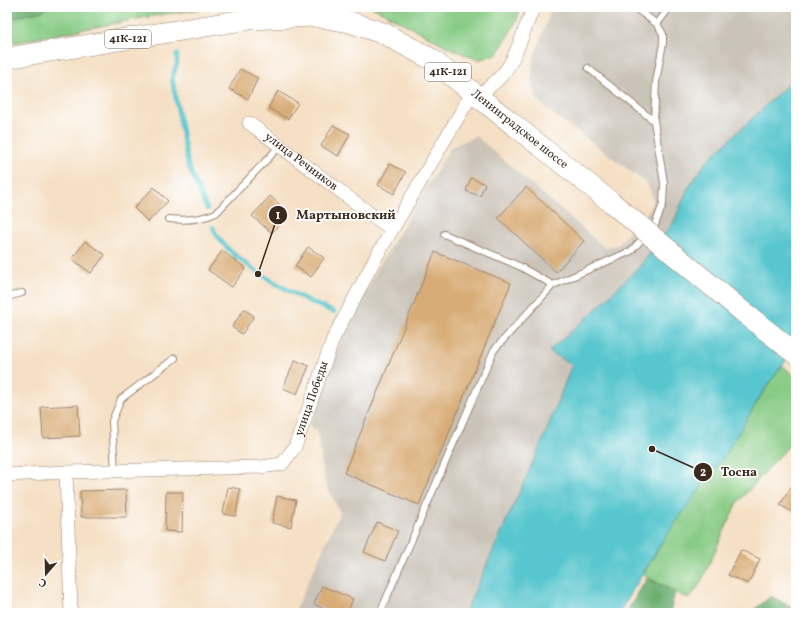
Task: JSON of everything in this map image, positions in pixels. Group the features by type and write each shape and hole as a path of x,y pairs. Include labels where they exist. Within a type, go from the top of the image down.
{"main road":[{"name":"Ленинградское шоссе","path":"7,58 250,19 314,16 350,22 385,34 431,59 478,95 796,354"}],"street":[{"name":"улица Победы","path":"7,475 115,470 261,467 282,464 295,447 333,339 392,230 466,102 478,95 503,74 510,62 534,7"},
{"name":"улица Речников","path":"249,123 392,230"},
{"path":"66,472 71,613"}],"lane":[{"path":"380,613 494,350 553,285 631,251 655,225 663,204 664,183 654,121 656,82 663,43 663,34 657,24 634,7"},
{"path":"657,24 670,7"},
{"path":"588,68 654,121"},
{"path":"169,219 186,221 204,218 216,213 280,147"},
{"path":"444,234 519,266 553,285"},
{"path":"7,297 22,293"},
{"path":"115,470 112,421 121,399 175,358"}],"shaded area":[{"path":"552,7 796,7 796,77 706,162 687,190 674,222 640,266 589,316 550,351 572,365 542,442 465,613 294,613 340,512 324,481 317,430 310,426 340,342 381,263 451,147 476,136 605,248 618,245 649,210 653,201 651,191 644,181 552,113 537,100 531,81 533,60"}],"green space":[{"path":"7,7 48,7 42,11 11,18 7,21"},
{"path":"48,7 217,7 158,15 7,44 7,21 11,18 42,11"},
{"path":"372,7 521,7 517,20 497,54 478,60 454,50"},
{"path":"782,365 796,377 796,438 737,503 701,582 690,598 682,596 647,577 644,573 665,537"},
{"path":"647,578 675,592 670,613 626,613"},
{"path":"771,596 796,610 796,613 753,613 754,610"}],"water":[{"path":"796,77 796,347 763,392 727,452 665,537 619,613 465,613 542,442 572,365 549,351 589,316 640,266 674,222 687,190 706,162"}],"building":[{"path":"240,69 258,78 248,99 229,89"},
{"path":"278,91 298,103 288,119 268,108"},
{"path":"333,125 350,134 338,156 321,146"},
{"path":"390,164 406,172 394,194 378,185"},
{"path":"471,178 485,184 480,196 466,191"},
{"path":"154,187 168,201 148,222 134,208"},
{"path":"526,187 584,241 556,272 498,218"},
{"path":"270,196 289,213 272,233 252,216"},
{"path":"85,241 105,255 91,273 72,259"},
{"path":"308,247 324,258 311,277 295,266"},
{"path":"222,251 246,268 232,287 208,270"},
{"path":"435,252 511,283 419,505 344,473"},
{"path":"244,309 254,316 242,334 232,327"},
{"path":"295,360 309,366 297,394 283,388"},
{"path":"78,405 80,436 43,438 41,407"},
{"path":"796,479 796,514 780,505"},
{"path":"228,487 240,489 236,516 223,514"},
{"path":"126,490 127,517 81,517 80,491"},
{"path":"166,492 183,492 182,532 165,531"},
{"path":"277,496 296,500 291,527 272,523"},
{"path":"377,522 398,531 385,561 364,552"},
{"path":"741,550 760,559 748,584 728,575"},
{"path":"322,586 353,599 347,613 334,613 314,604"}],"waterway":[{"path":"177,54 177,64 172,78 188,165 207,209"},
{"path":"213,227 220,239 232,252 248,265 303,298 334,312"}],"place":[{"name":"Мартыновский","path":"258,274"},
{"name":"Тосна","path":"652,449"}]}
